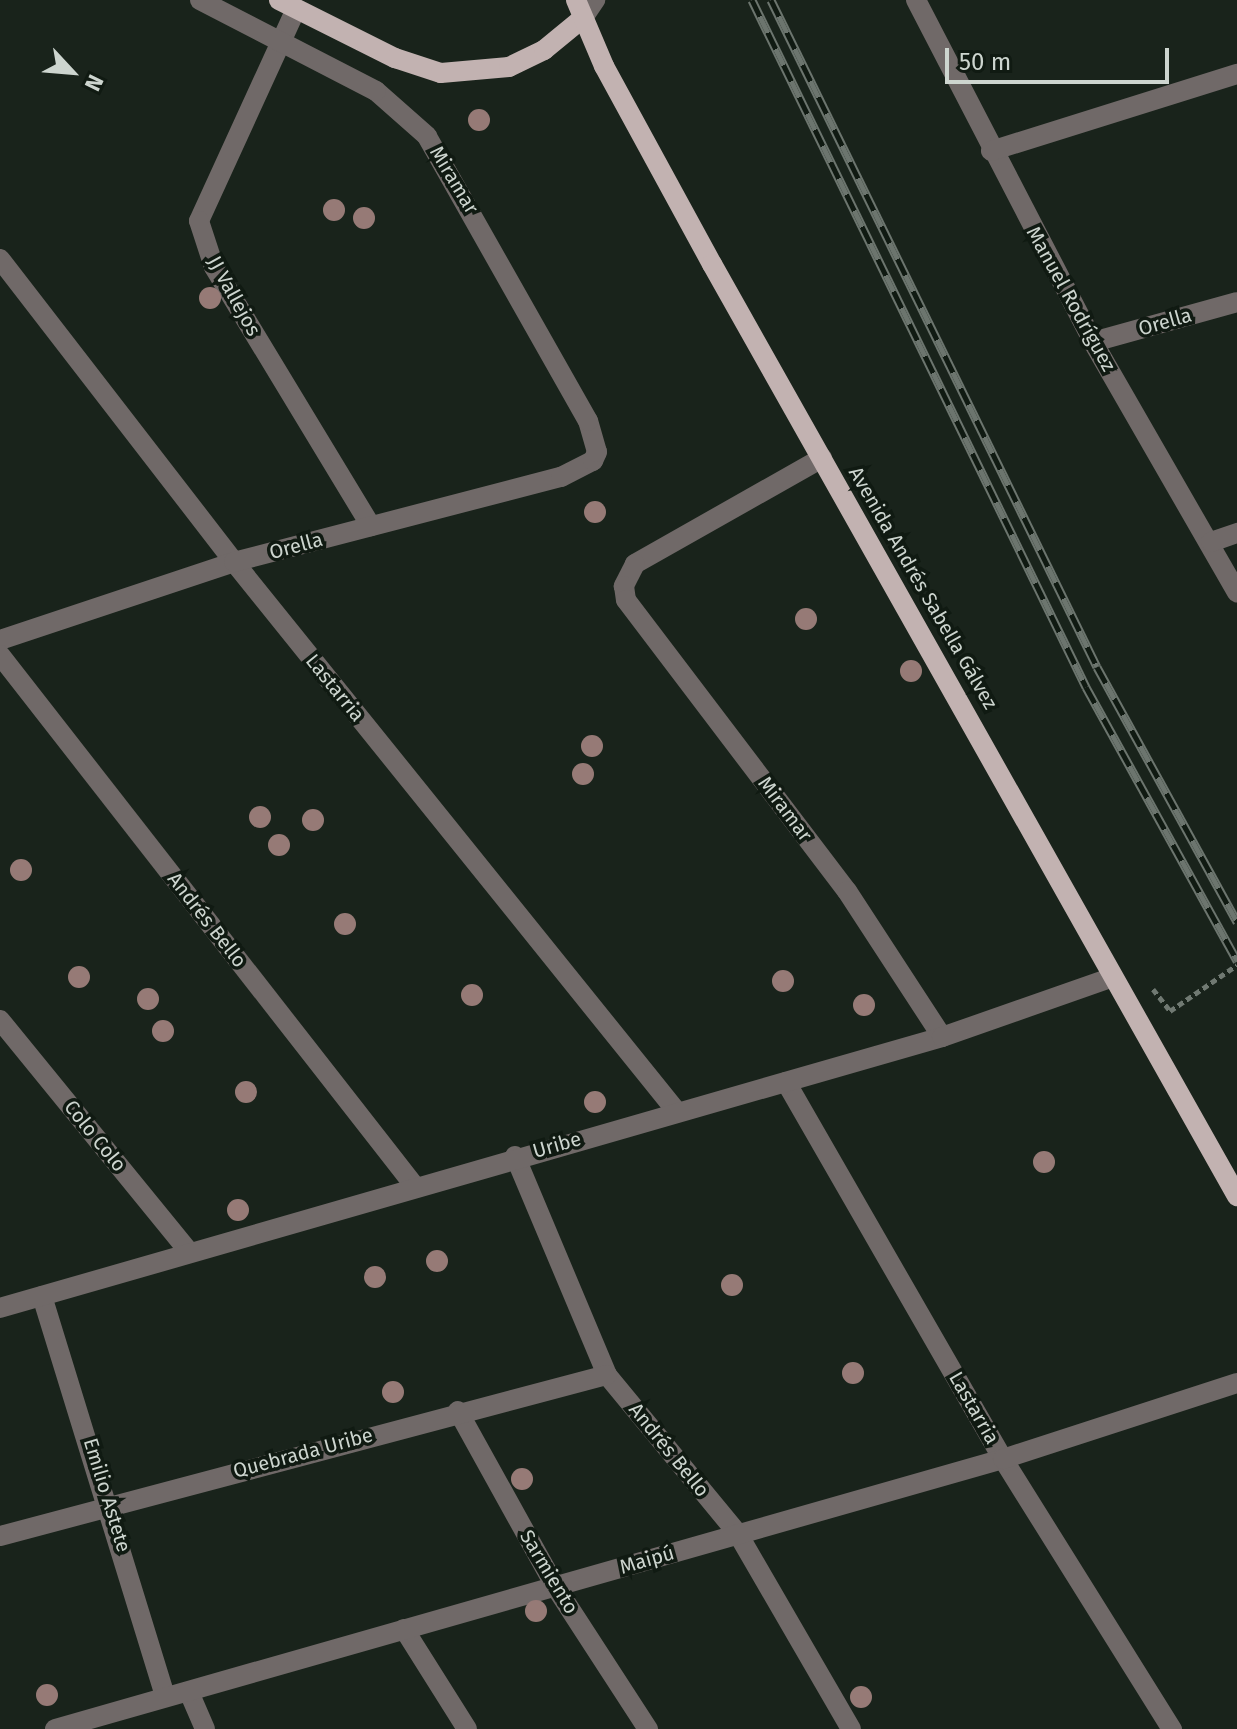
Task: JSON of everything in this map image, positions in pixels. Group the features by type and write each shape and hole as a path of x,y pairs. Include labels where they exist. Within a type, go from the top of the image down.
{"main road":[{"path":"288,4 418,68 466,75 527,60 580,9"},
{"name":"Avenida Andrés Sabella Gálvez","path":"580,9 822,458 1237,1196"}],"street":[{"name":"Miramar","path":"200,0 376,91 440,152 588,421 596,438 593,461"},
{"path":"580,9 595,0"},
{"name":"Manuel Rodríguez","path":"916,0 991,151 1093,342 1211,542 1237,592"},
{"name":"JJ Vallejos","path":"288,4 280,43 199,221 214,267 371,526"},
{"path":"991,151 1237,74"},
{"name":"Lastarria","path":"0,259 234,562 677,1112"},
{"name":"Orella","path":"1093,342 1237,302"},
{"name":"Miramar","path":"822,458 646,557 624,586 632,613 847,891 942,1037"},
{"name":"Orella","path":"0,640 234,562 561,477 593,461"},
{"path":"1211,542 1237,533"},
{"name":"Andrés Bello","path":"0,655 413,1184"},
{"name":"Uribe","path":"0,1308 413,1184 942,1037 1113,977"},
{"name":"Colo Colo","path":"0,1020 189,1252"},
{"name":"Lastarria","path":"786,1082 1003,1459 1172,1729"},
{"name":"Andrés Bello","path":"515,1156 607,1375 738,1534 851,1729"},
{"name":"Emilio Astete","path":"42,1296 111,1506 165,1697"},
{"name":"Quebrada Uribe","path":"0,1536 458,1411 607,1375"},
{"name":"Maipú","path":"55,1729 1003,1459 1237,1383"},
{"name":"Sarmiento","path":"458,1411 555,1586 648,1729"},
{"path":"404,1629 467,1729"},
{"path":"189,1692 205,1729"}],"path":[{"path":"1153,989 1170,1011 1237,965"}],"railway":[{"path":"752,0 1086,687 1237,961"},
{"path":"771,0 1097,667 1237,922"}]}
